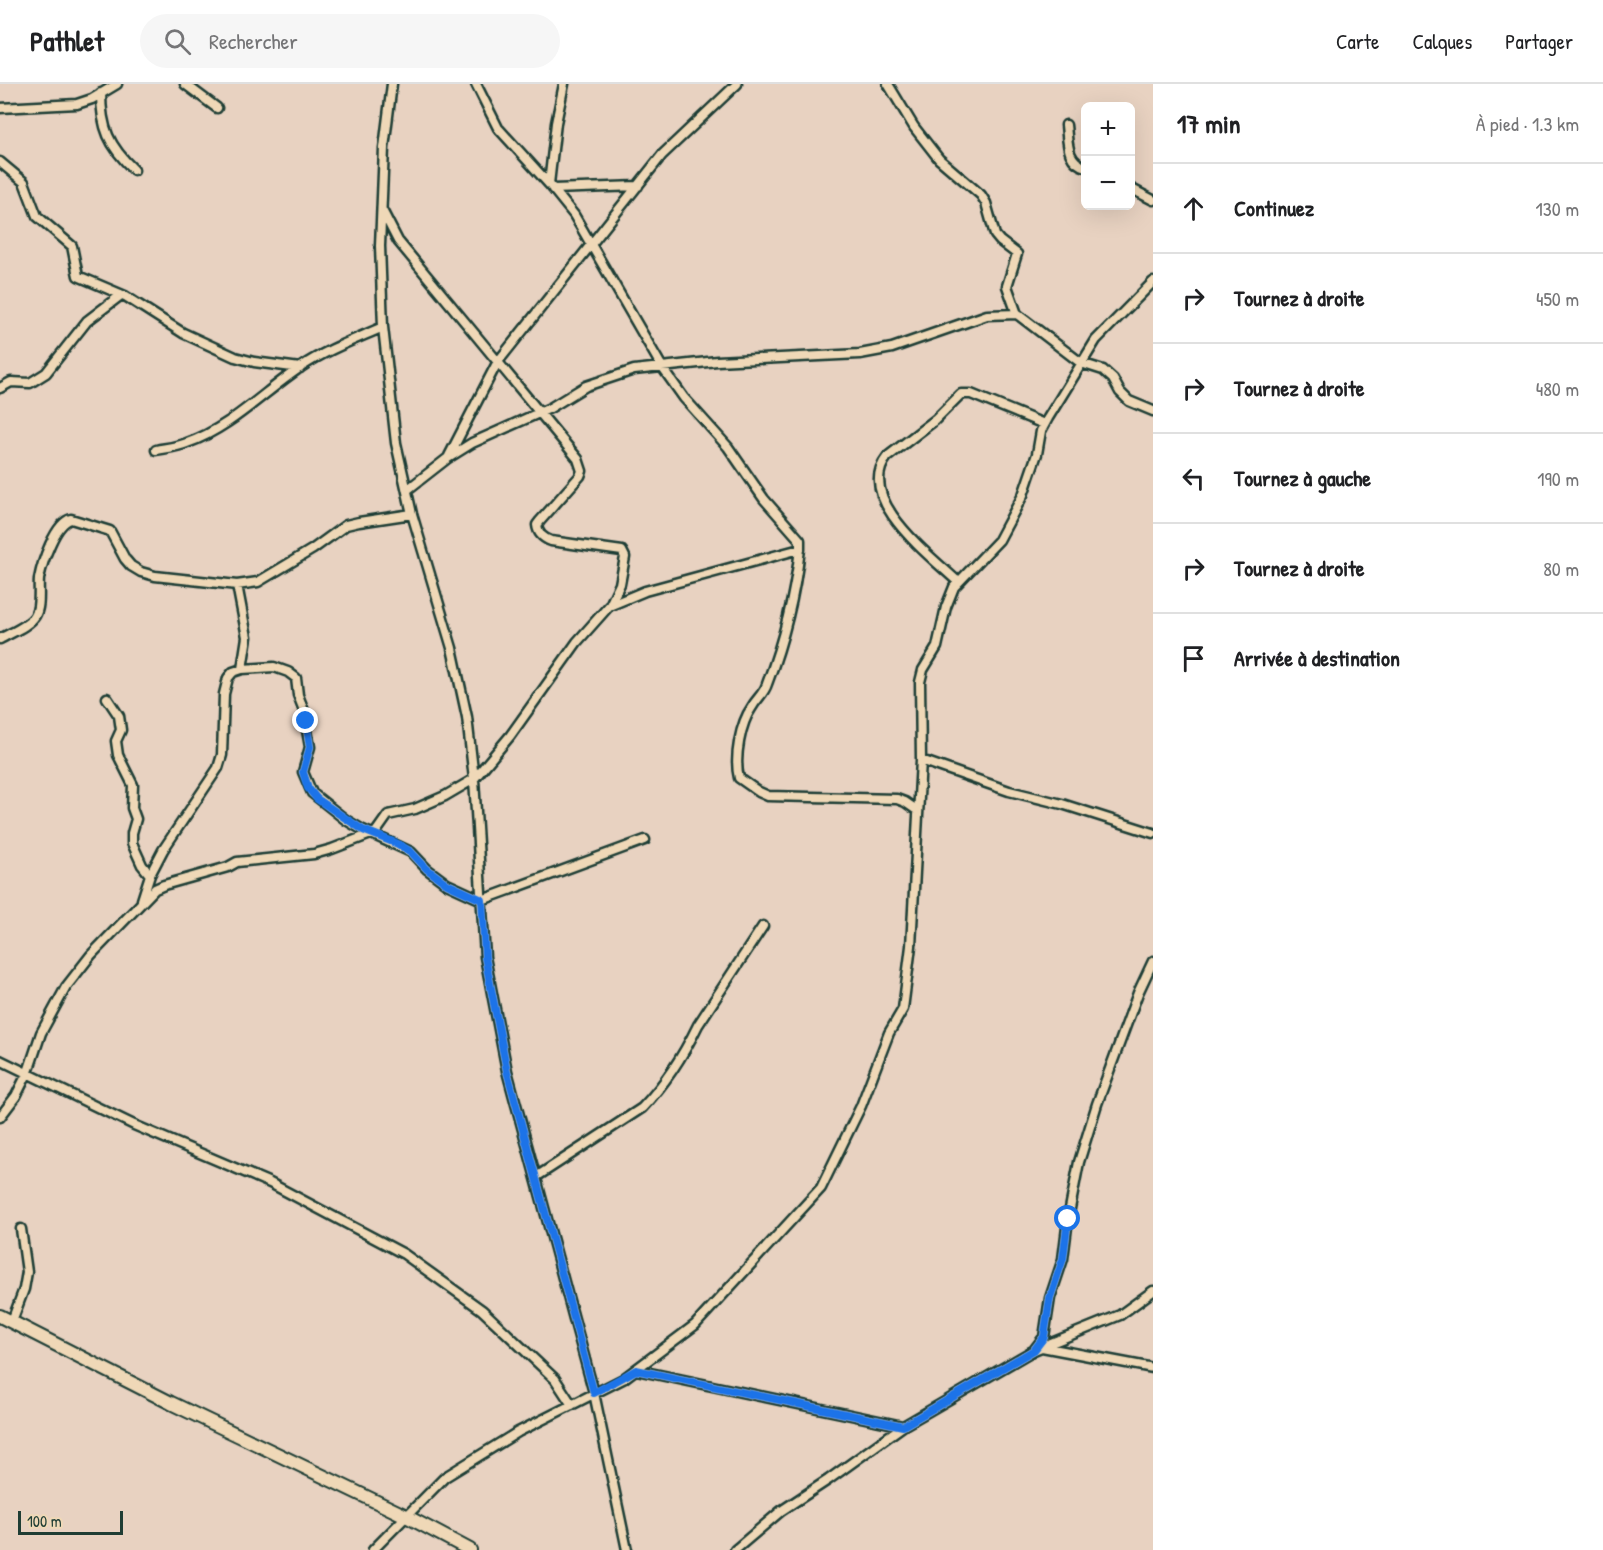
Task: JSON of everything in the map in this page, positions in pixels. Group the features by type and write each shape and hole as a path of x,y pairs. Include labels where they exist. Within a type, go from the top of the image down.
{"street":[{"path":"0,108 77,104 117,84"},
{"path":"185,84 217,108"},
{"path":"392,84 380,207 383,327 396,443 412,514 452,648 467,717 474,779 485,957 507,1071 594,1393 627,1550"},
{"path":"476,84 498,128 574,215 662,367 684,398 728,447 764,499 800,540 796,580 782,637 767,684 745,718 741,729 737,763 739,778 768,796 897,800 905,802 918,811"},
{"path":"551,187 556,123 564,84"},
{"path":"448,458 497,363 662,155 737,84"},
{"path":"888,84 914,127 939,159 981,195 986,203 995,235 1017,254 1007,286 1017,314 1082,363 1103,370 1113,379 1120,392 1129,401 1153,411"},
{"path":"107,89 101,115 109,139 134,170"},
{"path":"1066,125 1068,150 1074,160 1081,164"},
{"path":"0,162 24,182 37,216 72,246 78,276 121,295 183,333 235,357 300,368"},
{"path":"551,187 638,186"},
{"path":"1135,190 1153,200"},
{"path":"0,1117 16,1096 28,1072 41,1033 66,987 91,955 119,928 141,901 164,885 228,867 237,862 314,854 372,834 388,815 415,809 445,796 474,779 510,736 577,642 609,606 620,584 625,557 622,551 551,540 544,538 537,530 540,521 582,471 578,459 398,241 380,207"},
{"path":"373,1550 445,1477 518,1432 636,1370 695,1325 821,1188 861,1106 889,1033 903,1009 910,946 921,760 920,682 923,670 937,647 946,607 958,582 999,540 1023,495 1044,424 1096,340 1153,282"},
{"path":"0,388 11,382 30,383 40,377 87,321 121,295"},
{"path":"407,490 448,458 472,443 540,412 586,386 634,370 751,359 860,354 892,348 987,315 1017,314"},
{"path":"156,450 189,443 224,423 300,368 383,327"},
{"path":"958,582 903,529 887,509 880,481 881,464 935,420 961,394 971,393 1044,424"},
{"path":"0,639 34,619 37,612 39,577 48,550 61,524 71,519 110,531 125,559 141,572 155,576 237,585 258,582 313,549 346,525 412,514"},
{"path":"609,606 645,591 800,549"},
{"path":"237,585 247,637 242,669"},
{"path":"141,901 150,875 179,824 218,768 224,735 226,682 233,672 242,669 274,667 294,675 310,742 303,769 308,788 317,799 346,820 411,852 427,869 447,884 482,900 645,840"},
{"path":"107,698 119,716 121,730 116,741 118,755 133,785 132,808 136,819 132,843 142,865 150,875"},
{"path":"921,760 1009,791 1062,804 1153,833"},
{"path":"536,1177 642,1108 650,1100 763,926"},
{"path":"1038,1349 1044,1337 1050,1298 1063,1259 1069,1211 1079,1162 1097,1104 1138,993 1153,961"},
{"path":"0,1060 134,1125 270,1183 404,1254 482,1310 555,1378 572,1405"},
{"path":"21,1229 27,1272 24,1289 6,1318 171,1403 406,1516 470,1550"},
{"path":"735,1550 781,1511 903,1426 1038,1349 1120,1314 1153,1291"},
{"path":"1038,1349 1153,1368"},
{"path":"636,1370 903,1426"}],"route":[{"path":"306,721 310,747 303,772 308,788 317,799 363,830 398,844 411,852 427,869 447,884 482,900 488,978 507,1071 594,1393 636,1370 903,1426 1034,1350 1044,1337 1050,1298 1063,1259 1068,1219"}]}
